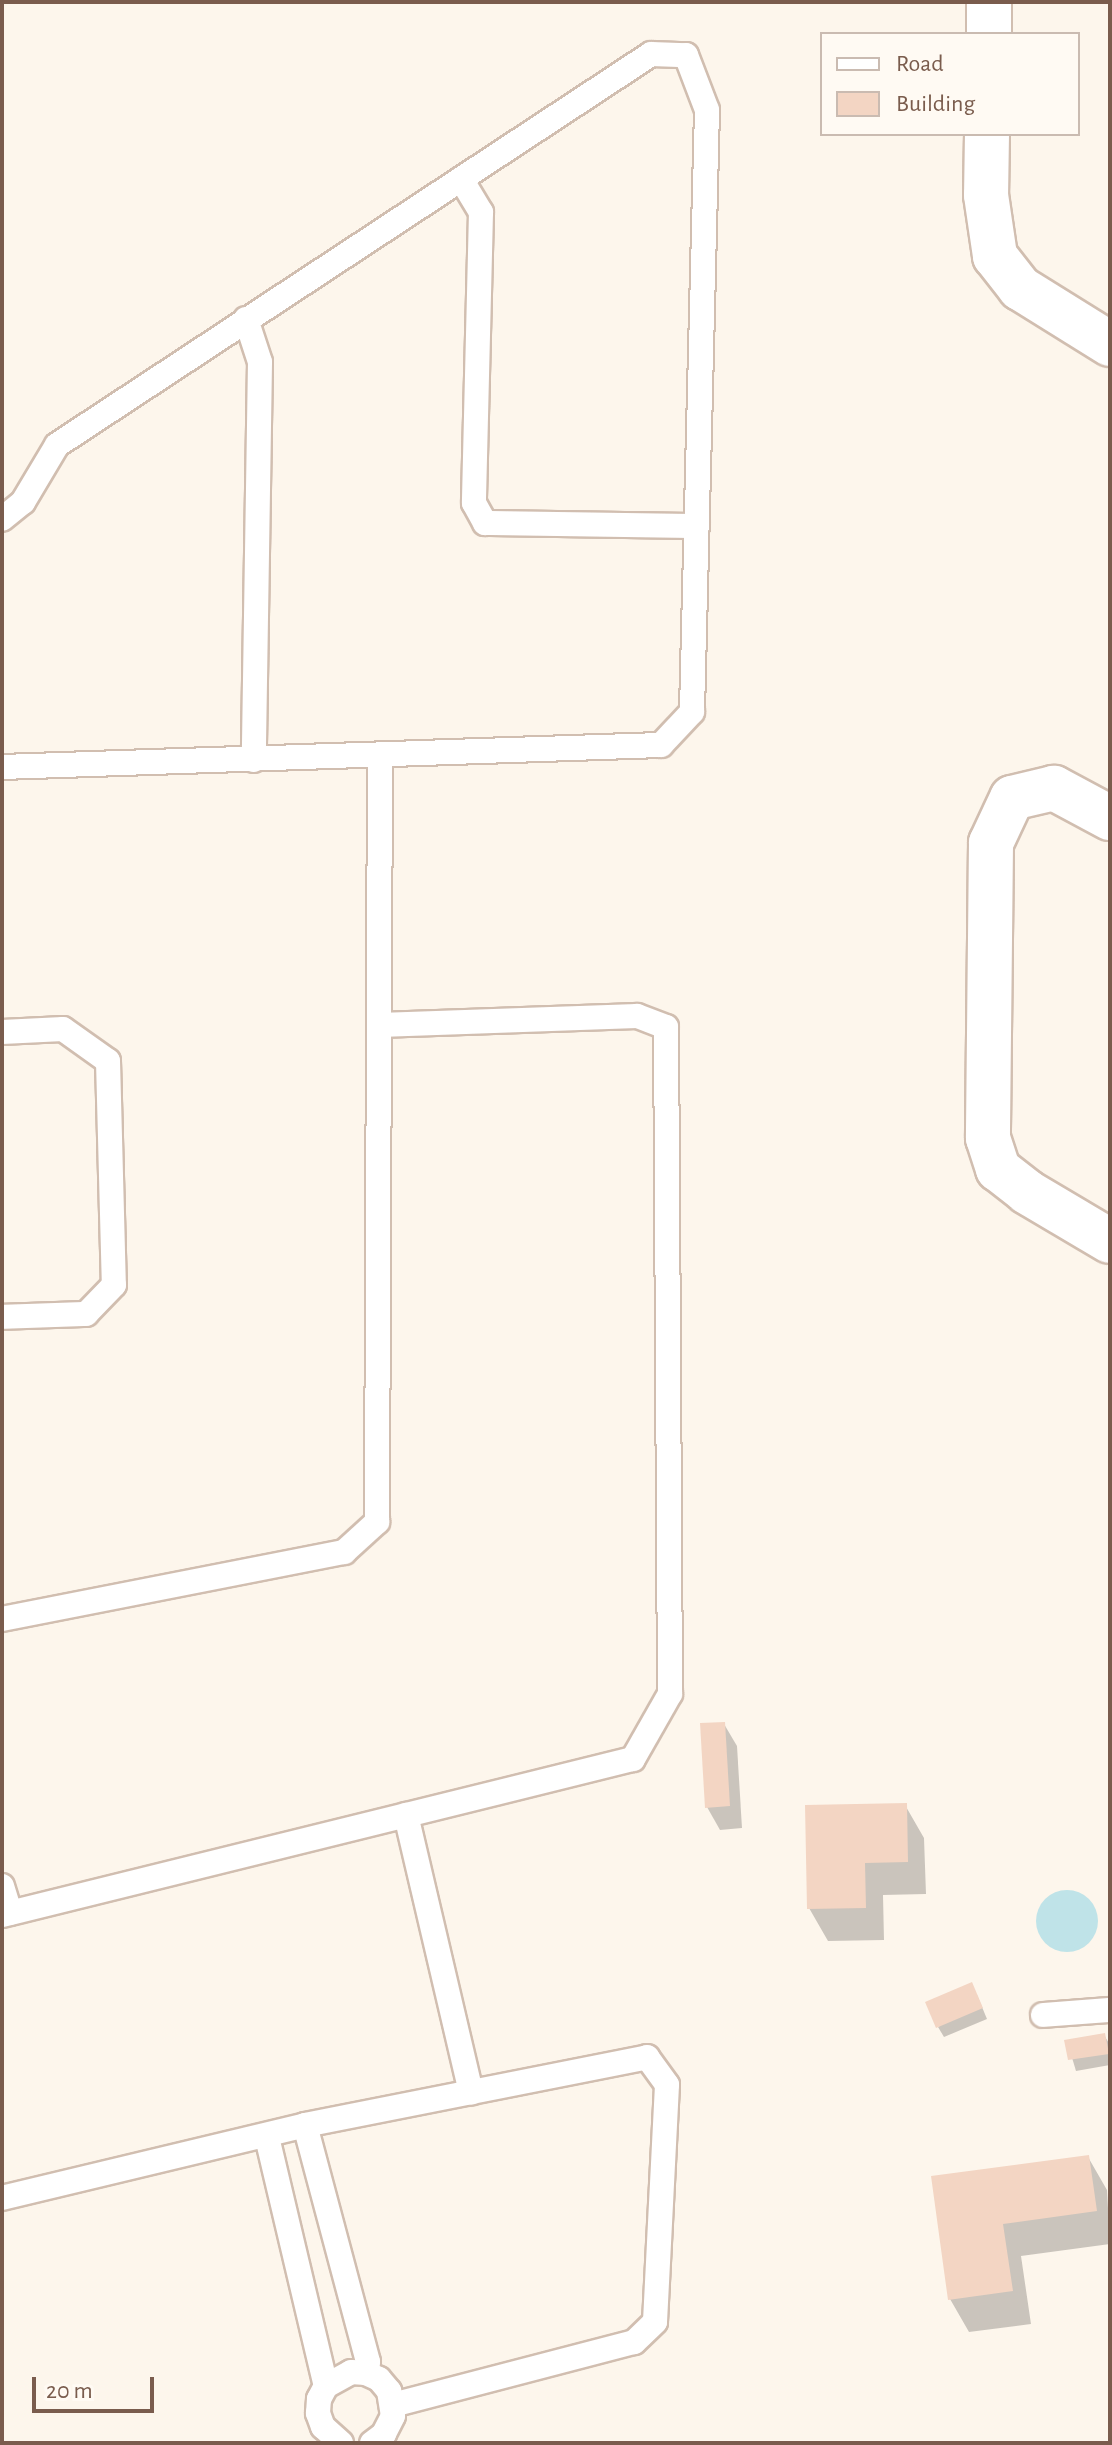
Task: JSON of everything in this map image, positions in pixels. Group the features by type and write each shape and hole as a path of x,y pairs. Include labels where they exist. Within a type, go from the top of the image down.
{"street":[{"path":"989,2 989,32"},
{"path":"987,136 986,195 995,256 1020,288 1110,344"},
{"path":"1110,818 1054,788 1012,798 991,843 988,1138 998,1169 1027,1192 1110,1241"}],"lane":[{"path":"2,519 23,502 57,445 651,54 686,55 707,110 692,712 661,745 2,767"},
{"path":"461,179 481,212 474,503 485,523 697,526"},
{"path":"246,319 260,362 254,760"},
{"path":"2,1619 344,1552 377,1522 380,756"},
{"path":"2,1886 6,1914 633,1759 670,1694 666,1027 637,1016 379,1025"},
{"path":"2,1032 63,1029 108,1061 114,1285 86,1314 2,1317"},
{"path":"406,1815 471,2092"},
{"path":"1043,2015 1110,2010"},
{"path":"2,2198 267,2137 305,2125 647,2057 667,2085 655,2322 634,2342 393,2405"},
{"path":"305,2125 368,2362 366,2373"},
{"path":"267,2137 326,2386 318,2413 323,2427 341,2443"},
{"path":"326,2386 337,2376 366,2373 379,2379 389,2391 393,2405 393,2416 382,2440"}],"water":[{"path":"1067,1890 1089,1899 1098,1921 1089,1943 1067,1952 1045,1943 1036,1921 1045,1899"}],"building":[{"path":"725,1722 730,1806 705,1808 700,1723"},
{"path":"907,1803 908,1862 865,1863 866,1908 807,1909 805,1805"},
{"path":"972,1982 983,2008 936,2028 925,2002"},
{"path":"1105,2033 1109,2054 1068,2060 1064,2040"},
{"path":"1089,2155 1097,2211 1003,2224 1013,2291 948,2300 931,2176"}]}
